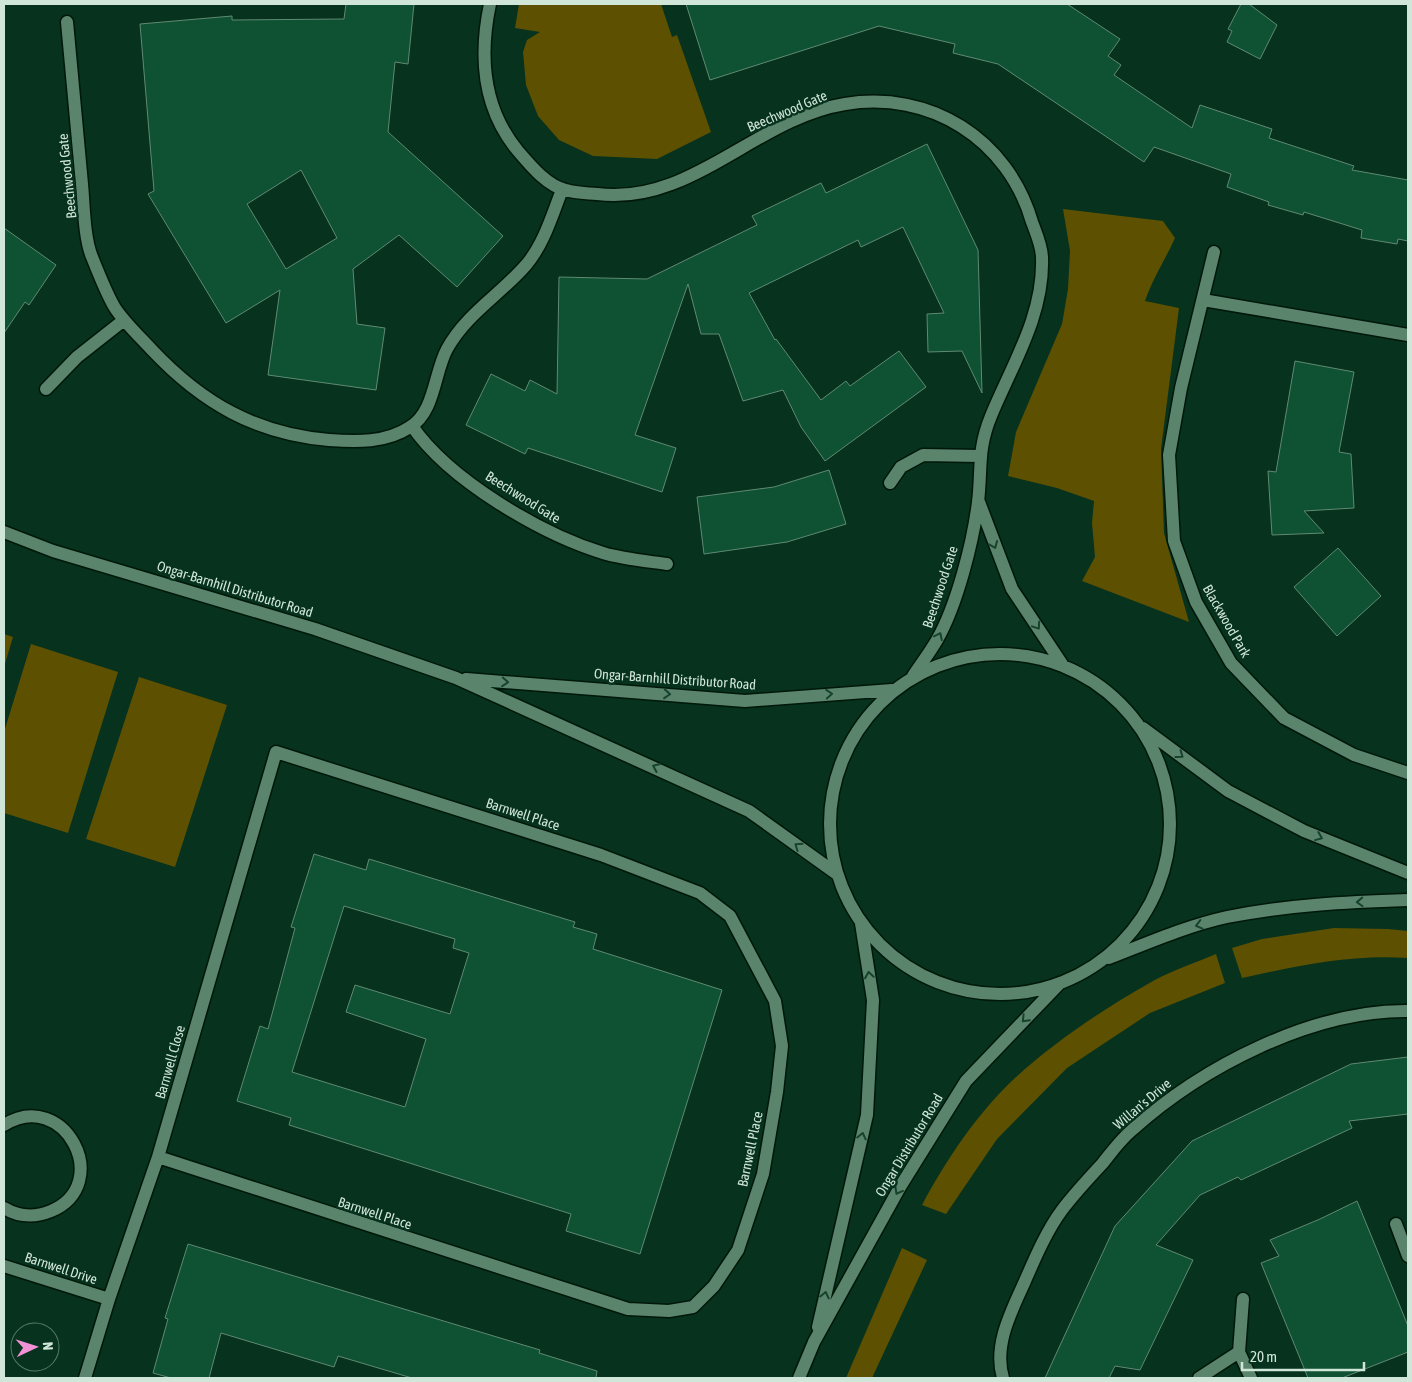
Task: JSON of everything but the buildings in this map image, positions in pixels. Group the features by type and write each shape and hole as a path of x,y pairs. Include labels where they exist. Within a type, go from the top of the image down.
{"street":[{"name":"Beechwood Gate","path":"490,4 486,20 484,71 490,101 505,136 534,170 562,190 603,195 632,195 666,188 704,170 763,135 823,109 843,104 896,101 943,116 978,137 1012,174 1030,213 1042,256 1039,299 1028,336 1008,375 987,425 979,456 978,500 972,536 956,591 938,638 913,676"},
{"name":"Beechwood Gate","path":"67,22 90,254 114,305 124,320 168,368 196,392 230,413 265,428 307,438 355,442 391,437 412,426 425,411 446,350 468,318 501,292 528,263 540,245 562,190"},
{"name":"Blackwood Park","path":"1214,252 1181,388 1169,455 1174,541 1196,602 1231,663 1284,718 1354,755 1408,773"},
{"path":"1203,300 1408,335"},
{"path":"46,389 77,357 124,320"},
{"name":"Beechwood Gate","path":"412,426 421,440 466,480 520,516 554,535 605,554 667,564"},
{"path":"890,483 901,467 923,455 979,456"},
{"name":"Beechwood Gate","path":"978,500 1012,589 1062,664"},
{"name":"Ongar-Barnhill Distributor Road","path":"4,532 53,551 315,629 456,678 749,811 837,874"},
{"path":"1408,873 1304,831 1228,791 1141,726 1106,689 1062,664 1012,653 961,657 913,676 892,690 867,718 846,751 832,800 829,832 837,874 842,889 861,923 888,952 920,975 957,989 1008,995 1059,984 1105,959 1189,927 1227,917 1318,903 1408,900"},
{"name":"Ongar-Barnhill Distributor Road","path":"456,678 745,700 892,690"},
{"path":"1105,959 1141,921 1164,874 1171,822 1164,772 1141,726"},
{"name":"Barnwell Place","path":"158,1157 628,1309 669,1312 693,1306 714,1286 738,1250 763,1174 777,1092 782,1046 776,1001 730,916 700,893 601,855 276,752"},
{"name":"Barnwell Close","path":"85,1378 109,1299 158,1157 276,752"},
{"name":"Ongar Distributor Road","path":"814,1342 867,1115 873,1000 861,923"},
{"name":"Ongar Distributor Road","path":"799,1378 814,1342 918,1156 966,1081 1059,984"},
{"name":"Willan's Drive","path":"1003,1378 1001,1342 1010,1313 1030,1269 1061,1211 1130,1131 1179,1091 1253,1050 1326,1022 1395,1011 1408,1011"},
{"path":"4,1125 12,1120 30,1117 48,1120 63,1128 74,1142 80,1158 80,1175 74,1192 59,1208 39,1216 17,1215 4,1208"},
{"path":"1396,1224 1408,1256"},
{"name":"Barnwell Drive","path":"4,1266 109,1299"},
{"path":"1243,1299 1239,1352 1250,1378"},
{"path":"1199,1378 1239,1352"}],"shaded area":[{"path":"519,4 661,4 672,37 677,35 711,132 657,159 593,156 559,140 538,116 526,85 523,52 527,40 540,32 515,28"},
{"path":"1063,209 1163,221 1175,238 1145,301 1179,308 1161,449 1164,533 1189,622 1082,581 1095,557 1092,523 1094,501 1057,488 1008,476 1016,432 1062,324 1068,289 1070,251"},
{"path":"4,634 13,637 4,667"},
{"path":"31,644 118,672 68,833 4,813 4,732"},
{"path":"139,677 227,705 175,867 86,839"},
{"path":"1334,928 1408,931 1408,958 1345,959 1304,965 1242,978 1232,948 1262,939"},
{"path":"1216,954 1225,983 1150,1013 1067,1068 997,1139 946,1214 922,1205 941,1171 976,1121 1002,1091 1032,1063 1099,1013 1135,991 1168,973"},
{"path":"902,1248 927,1260 872,1378 846,1378"}]}
